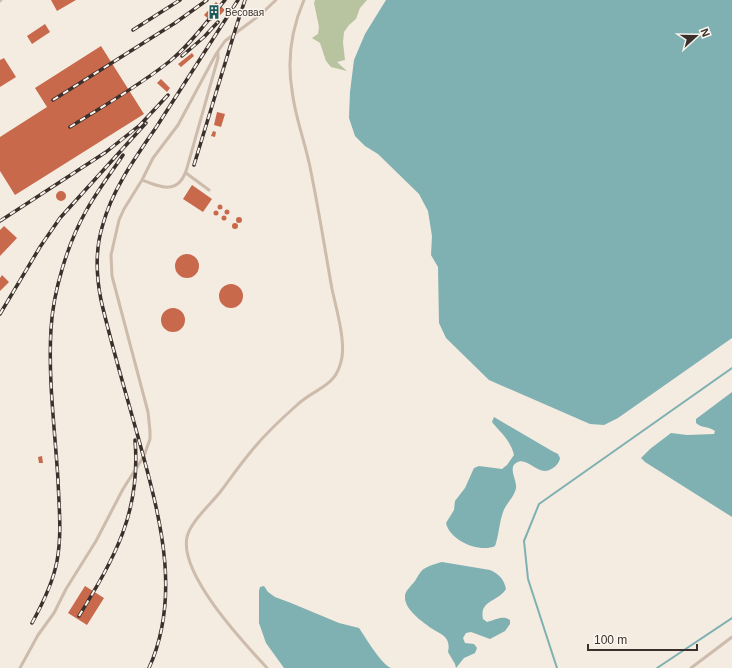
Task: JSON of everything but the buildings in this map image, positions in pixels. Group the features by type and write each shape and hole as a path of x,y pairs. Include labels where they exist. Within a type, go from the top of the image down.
{"lane":[{"path":"20,668 38,635 54,613 66,589 96,541 123,488 144,456 150,439 148,412 114,289 111,265 113,241 119,220 154,158 178,125 218,52 228,38 260,15 276,0"},
{"path":"267,668 222,616 197,580 186,550 188,536 194,524 248,454 302,400 330,383 335,377 342,356 340,334 317,200 292,90 290,58 296,22 304,0"},
{"path":"142,180 166,188 176,185 186,173 218,58 218,52"},
{"path":"186,173 210,190"},
{"path":"691,668 732,637"}],"green space":[{"path":"315,0 367,0 360,8 356,19 344,32 343,42 345,60 337,62 347,71 331,67 326,61 320,43 312,38 318,34 319,27 314,3"}],"water":[{"path":"386,0 732,0 732,338 618,418 604,425 590,424 489,380 446,338 439,323 438,267 431,255 432,236 428,211 419,194 378,154 365,146 355,136 349,118 350,92 354,60 365,34"},
{"path":"732,392 732,517 641,458 671,433 687,435 714,434 715,431 710,428 700,426 696,423 696,419"},
{"path":"494,417 558,454 560,458 557,465 548,471 543,471 520,461 514,465 513,471 516,488 514,495 503,512 495,546 482,548 474,547 459,540 453,535 446,523 454,510 455,501 465,488 474,468 479,466 502,469 514,455 508,441 492,422"},
{"path":"442,562 490,570 501,577 506,589 503,593 486,605 484,608 483,619 487,622 504,618 510,620 510,624 505,631 490,639 471,632 466,633 463,638 465,643 474,644 477,648 475,653 464,658 456,668 448,652 449,646 446,638 416,616 409,609 405,600 406,592 422,571 430,566"},
{"path":"264,586 268,592 275,597 339,623 359,628 378,656 387,666 391,668 284,668 266,643 259,623 259,591 260,587"}],"waterway":[{"path":"557,668 528,579 524,541 539,504 732,368"},
{"path":"657,668 732,618"}],"railway":[{"path":"133,30 180,0"},
{"path":"53,100 175,23 207,0"},
{"path":"70,127 133,87 170,61 192,40 225,0"},
{"path":"149,668 158,642 164,615 166,589 165,562 150,481 101,300 97,272 100,233 107,211 126,173 238,0"},
{"path":"194,165 245,0"},
{"path":"182,56 204,37 218,22"},
{"path":"0,221 106,152 140,125 168,95"},
{"path":"0,314 40,247 60,218 146,123"},
{"path":"32,623 50,585 59,551 60,520 50,367 52,314 58,283 62,268 79,224 95,196 123,155"},
{"path":"79,616 104,574 123,533 134,490 136,466 135,440"}],"place":[{"name":"Весовая","path":"214,12"}]}
